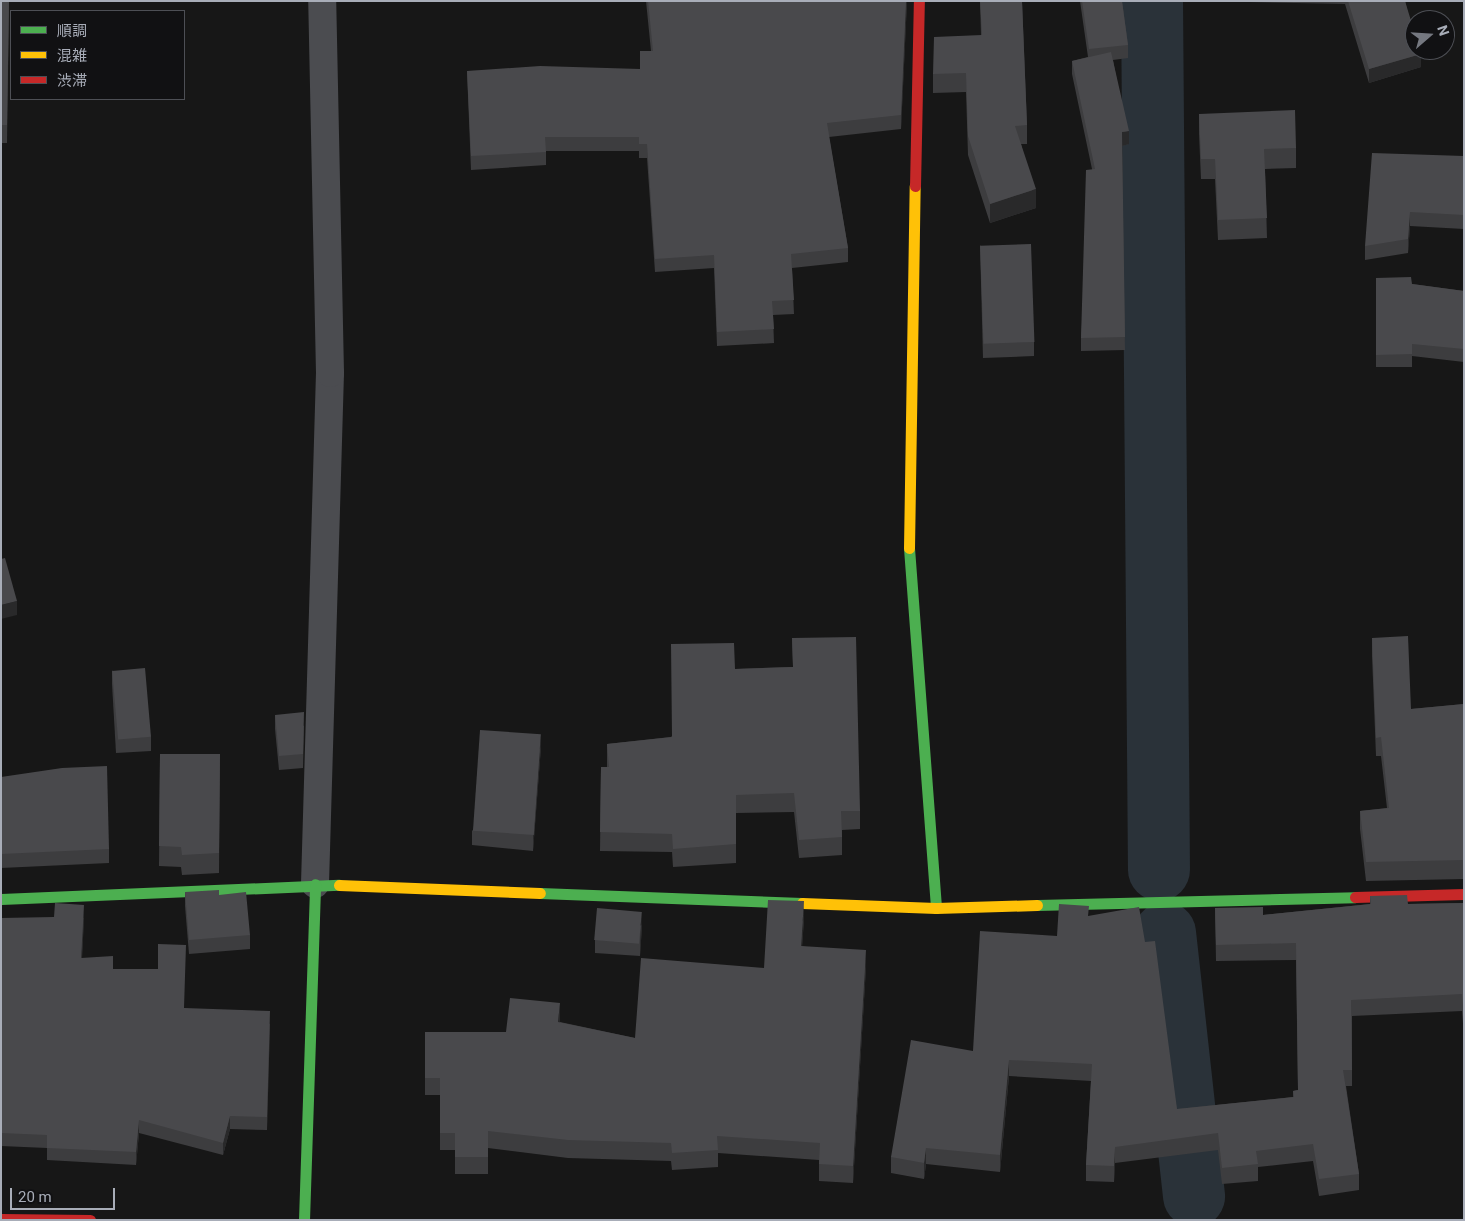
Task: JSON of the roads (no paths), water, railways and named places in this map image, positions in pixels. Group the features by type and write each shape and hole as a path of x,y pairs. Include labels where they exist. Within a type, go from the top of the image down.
{"street":[{"path":"304,1220 330,373 322,1"},
{"path":"919,1 908,531 936,908"},
{"path":"1,899 315,884 936,908 1464,894"},
{"path":"1,1218 90,1220"}],"waterway":[{"path":"1152,1 1159,870"},
{"path":"1165,933 1194,1196"}]}
